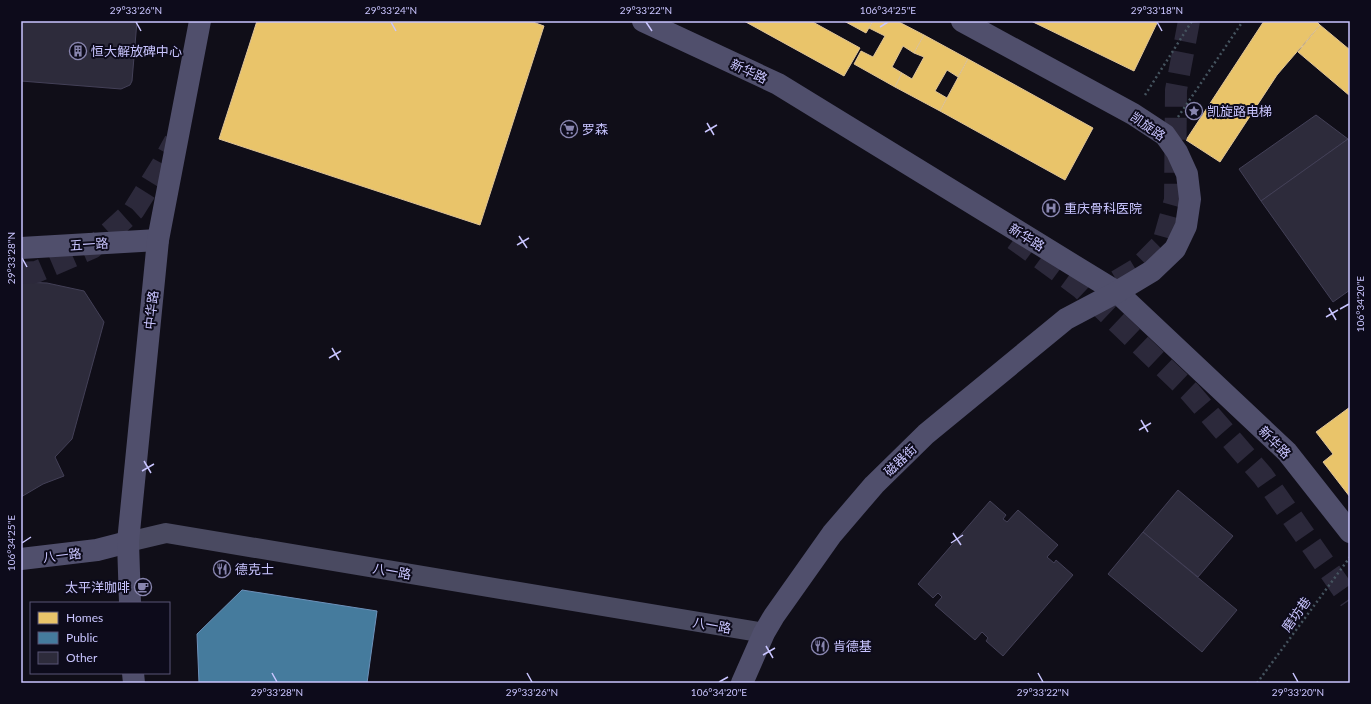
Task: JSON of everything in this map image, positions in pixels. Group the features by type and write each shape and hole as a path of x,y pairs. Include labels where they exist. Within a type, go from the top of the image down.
{"main road":[{"name":"中华路","path":"130,602 128,542 158,240 200,21"},
{"name":"新华路","path":"643,21 778,84 1117,292 1287,452 1350,532"},
{"name":"凯旋路","path":"962,21 1133,114 1165,135 1177,152 1187,174 1190,198 1186,226 1175,249 1152,272 1117,292"},
{"name":"五一路","path":"21,248 158,240"},
{"name":"磁器街","path":"742,683 764,633 782,604 832,534 874,485 921,439 1066,319 1117,292"},
{"name":"八一路","path":"21,559 97,550 128,542"}],"street":[{"name":"八一路","path":"128,542 166,533 764,633"}],"path":[{"path":"1133,114 1192,21"},
{"path":"1165,135 1243,21"},
{"name":"磨坊巷","path":"1257,683 1350,557"}],"building: Homes":[{"path":"257,21 530,21 544,26 480,225 219,139"},
{"path":"744,21 811,21 860,48 844,76"},
{"path":"844,21 873,21 866,33"},
{"path":"873,21 897,21 924,35 914,53 903,46 892,67 902,73 895,87 854,64 861,51 873,57 885,36 869,28"},
{"path":"1031,21 1158,21 1134,71"},
{"path":"1264,21 1316,21 1320,25 1277,75 1220,162 1186,140"},
{"path":"1320,25 1350,50 1350,96 1298,52"},
{"path":"924,35 968,59 958,77 947,70 935,91 947,98 940,111 895,87 902,73 912,79 924,57 914,53"},
{"path":"968,59 1093,128 1065,180 940,111"},
{"path":"1350,407 1350,497 1323,462 1333,454 1316,432"}],"building: Public":[{"path":"242,590 377,611 367,683 199,683 197,634"}],"building: Other":[{"name":"恒大解放碑中心","path":"21,21 137,21 132,81 130,85 121,89 21,81"},
{"path":"1316,115 1348,139 1261,201 1239,169"},
{"path":"1348,139 1350,143 1350,290 1333,302 1261,201"},
{"path":"21,282 47,283 84,291 104,322 72,439 55,457 64,476 43,484 21,497"},
{"path":"1178,490 1233,536 1198,577 1143,532"},
{"path":"990,501 1006,515 1003,519 1007,522 1018,510 1058,545 1047,557 1054,563 1056,560 1073,575 1003,656 986,641 988,638 982,632 975,640 935,605 942,597 938,593 933,598 918,584"},
{"path":"1143,532 1237,610 1202,652 1108,574"}],"tunnel":[{"path":"1117,281 1137,269 1163,243 1175,200 1176,90 1189,21"},
{"path":"21,273 36,272 92,248 134,210 175,141"},
{"path":"1014,239 1081,288 1190,392 1263,476 1350,600"}],"place":[{"name":"恒大解放碑中心","path":"78,51"},
{"name":"凯旋路电梯","path":"1194,111"},
{"name":"罗森","path":"569,129"},
{"name":"重庆骨科医院","path":"1051,208"},
{"name":"德克士","path":"222,569"},
{"name":"太平洋咖啡","path":"143,587"},
{"name":"肯德基","path":"820,646"}]}
